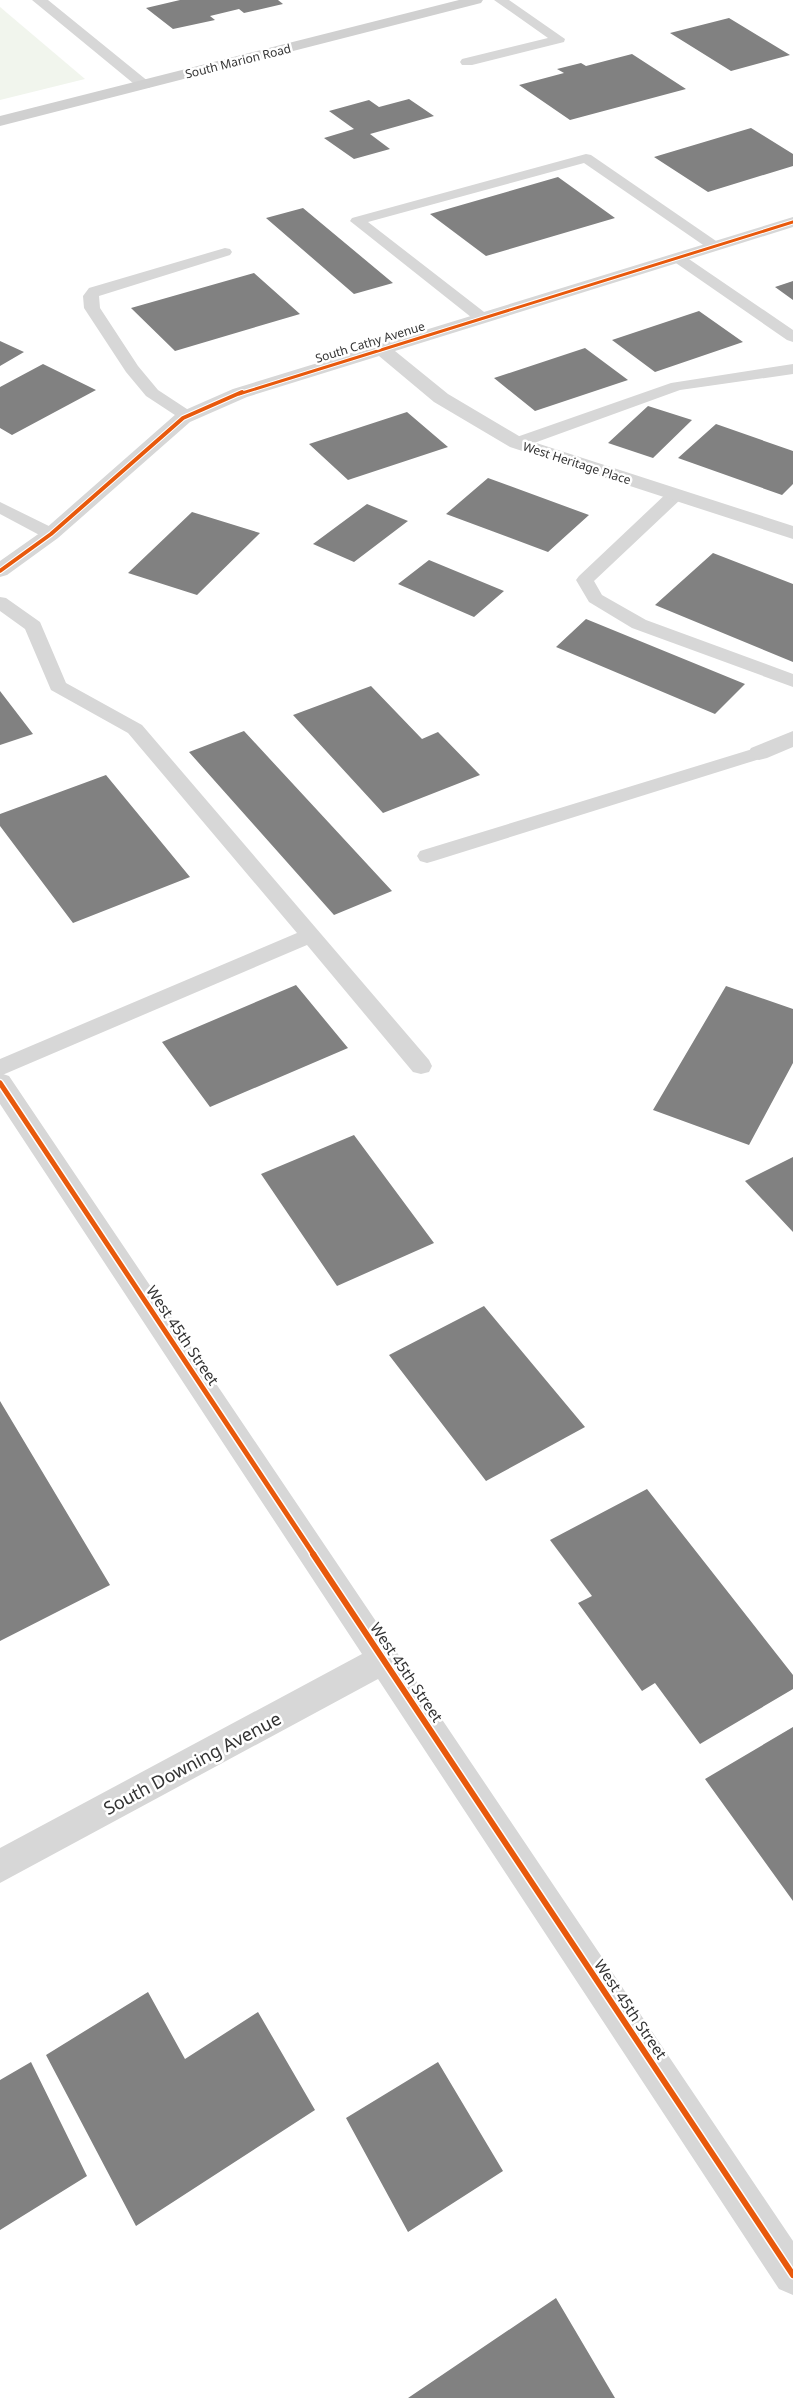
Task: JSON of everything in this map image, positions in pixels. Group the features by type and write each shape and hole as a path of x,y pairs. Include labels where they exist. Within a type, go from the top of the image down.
{"street":[{"path":"39,0 144,85"},
{"name":"South Marion Road","path":"0,121 476,0"},
{"name":"South Cathy Avenue","path":"0,571 51,534 187,416 240,393 793,222"},
{"name":"West Heritage Place","path":"382,349 441,398 517,443 793,534"},
{"path":"758,753 793,738"},
{"name":"West 45th Street","path":"0,1083 793,2275"},
{"name":"South Downing Avenue","path":"0,1866 384,1659"}],"lane":[{"path":"468,62 559,39 500,0"},
{"path":"482,318 357,221 586,158 714,246"},
{"path":"187,416 152,393 132,369 92,308 91,296 94,291 225,252"},
{"path":"678,258 793,337"},
{"path":"517,443 677,386 793,368"},
{"path":"674,495 585,580 595,598 639,624 793,681"},
{"path":"0,506 51,534"},
{"path":"0,602 33,626 58,686 135,729 421,1066"},
{"path":"427,856 758,753"},
{"path":"0,1068 311,935"}],"shaded area":[{"path":"0,7 85,79 0,100"}],"building":[{"path":"180,0 278,0 283,4 244,13 239,9 210,16 215,20 173,29 146,8"},
{"path":"729,18 790,55 731,71 670,33"},
{"path":"632,54 686,89 570,120 519,85 564,73 557,69 581,63 586,66"},
{"path":"409,99 434,116 370,134 390,149 354,159 324,138 354,129 329,111 369,100 379,107"},
{"path":"751,128 793,154 793,166 708,192 654,157"},
{"path":"558,177 615,218 486,256 430,214"},
{"path":"303,208 393,283 354,294 266,218"},
{"path":"254,273 300,314 175,351 131,308"},
{"path":"793,281 793,300 775,287"},
{"path":"699,311 743,342 655,372 612,340"},
{"path":"0,341 24,352 0,366"},
{"path":"585,348 628,380 535,411 494,378"},
{"path":"43,364 96,390 12,435 0,428 0,387"},
{"path":"648,406 692,420 653,458 608,443"},
{"path":"407,412 448,447 348,480 309,444"},
{"path":"716,424 793,451 793,484 782,495 678,458"},
{"path":"488,478 589,515 548,552 446,514"},
{"path":"367,504 408,521 354,562 313,544"},
{"path":"192,512 260,533 197,595 128,573"},
{"path":"713,553 793,584 793,662 655,605"},
{"path":"429,560 504,591 474,617 398,584"},
{"path":"586,619 745,684 715,714 556,647"},
{"path":"371,686 422,739 438,732 480,775 383,813 293,715"},
{"path":"0,691 33,734 0,745"},
{"path":"244,731 392,891 334,915 189,752"},
{"path":"106,775 190,877 73,923 0,826 0,814"},
{"path":"296,985 348,1048 210,1107 162,1042"},
{"path":"726,986 793,1009 793,1063 749,1145 653,1110"},
{"path":"354,1135 434,1243 337,1286 261,1174"},
{"path":"793,1157 793,1232 745,1181"},
{"path":"484,1306 585,1427 486,1481 389,1355"},
{"path":"0,1401 110,1585 0,1641"},
{"path":"647,1489 793,1675 793,1689 700,1744 655,1683 642,1691 578,1603 592,1596 550,1540"},
{"path":"793,1727 793,1901 705,1779"},
{"path":"148,1992 185,2059 258,2012 315,2110 136,2226 46,2055"},
{"path":"31,2062 87,2176 0,2230 0,2080"},
{"path":"438,2062 503,2171 408,2232 346,2118"},
{"path":"556,2298 615,2398 408,2398"}],"cycle path":[{"path":"0,571 51,534 183,418 240,393 793,222"},
{"path":"0,1083 793,2275"}]}
